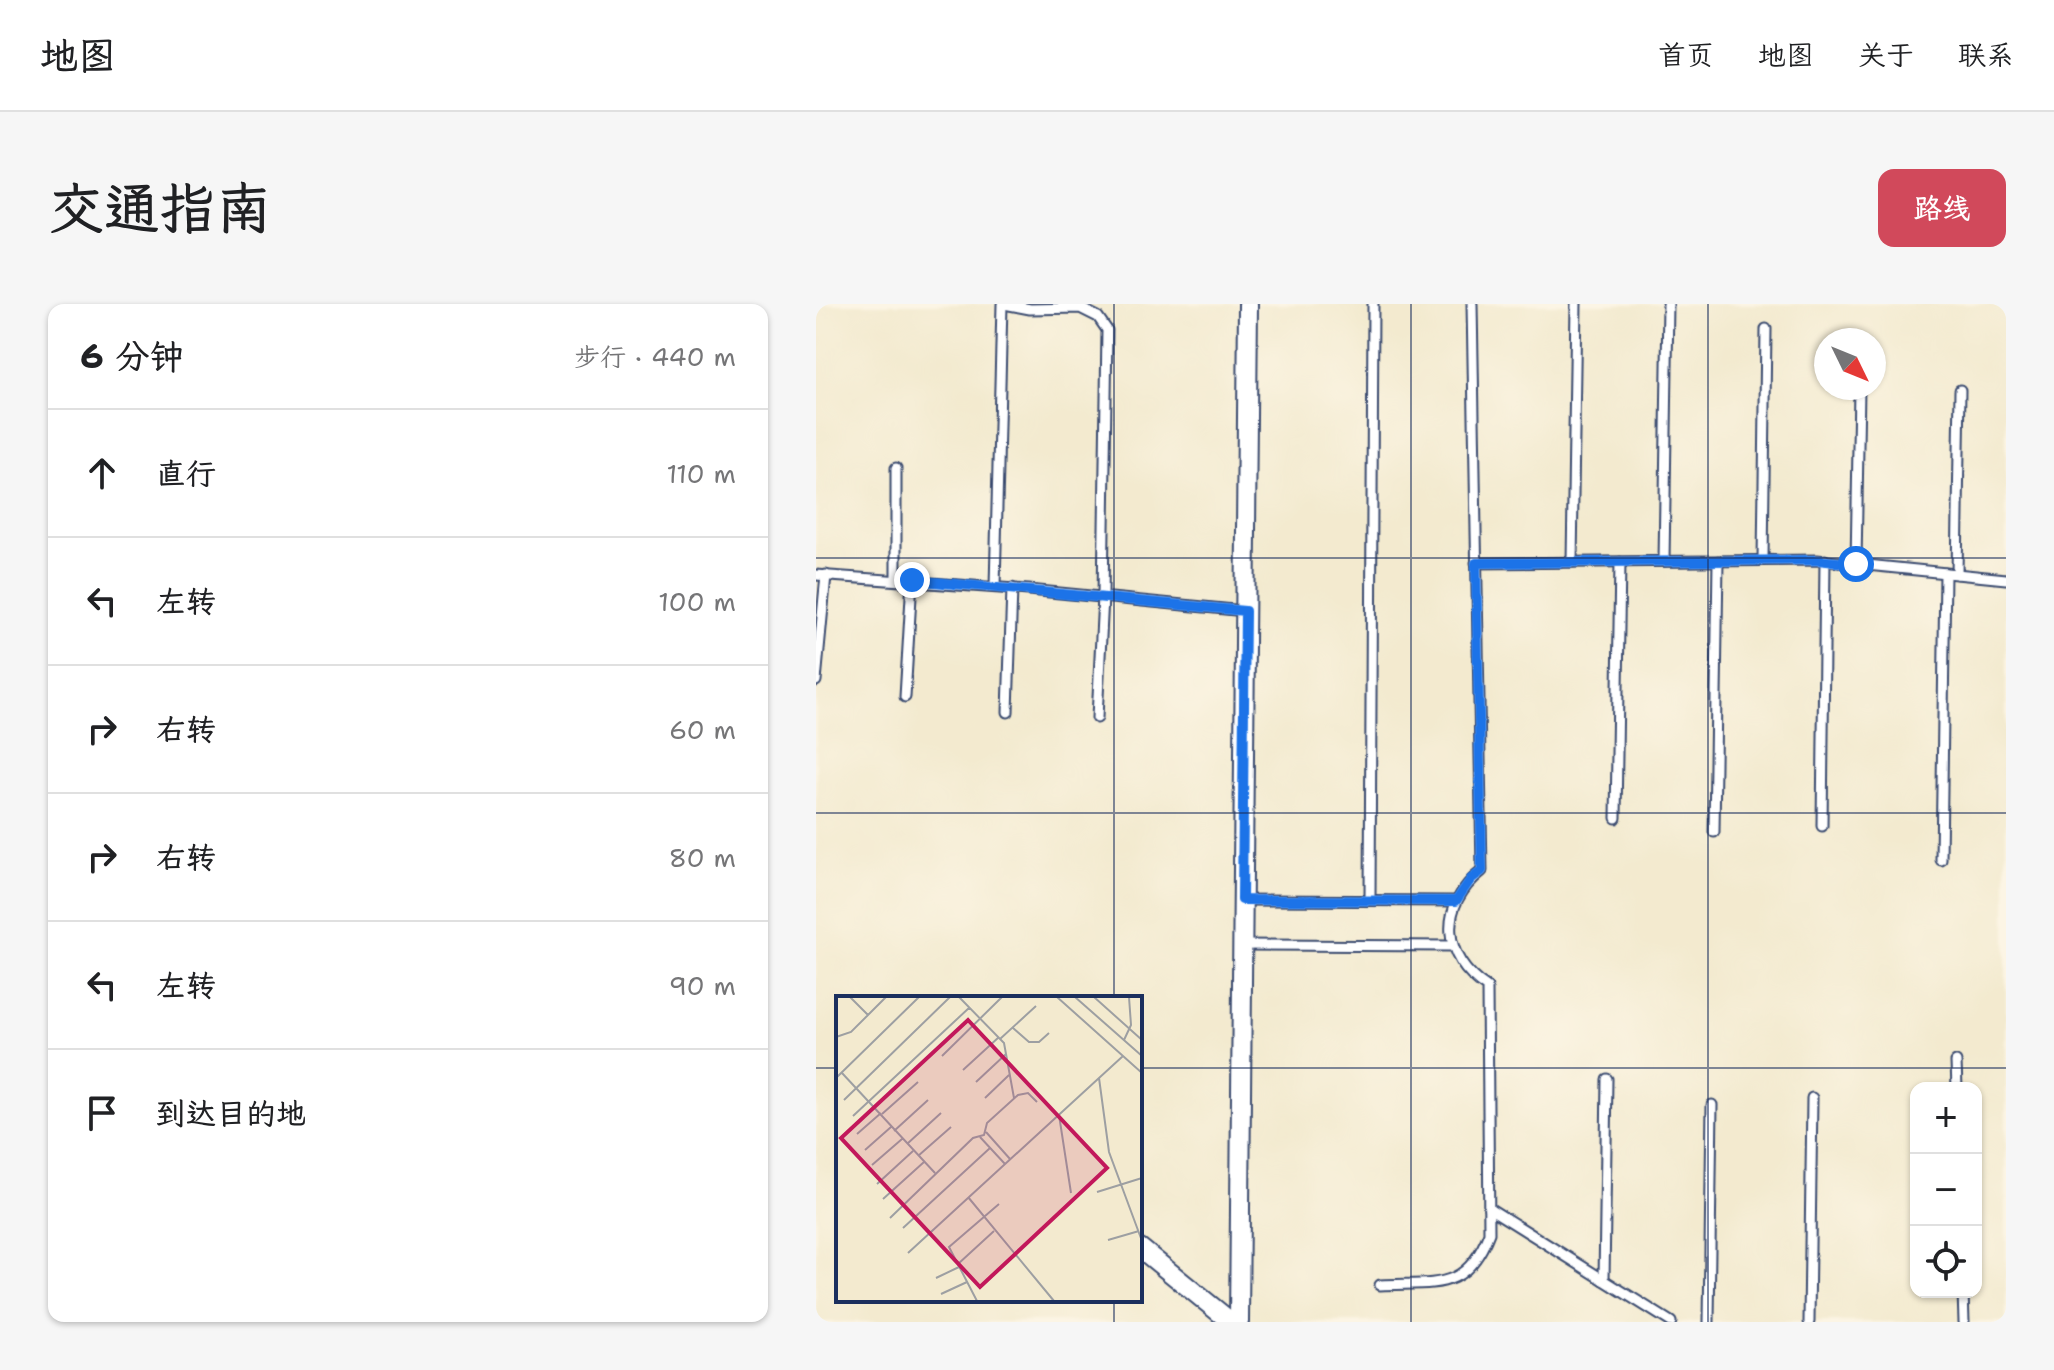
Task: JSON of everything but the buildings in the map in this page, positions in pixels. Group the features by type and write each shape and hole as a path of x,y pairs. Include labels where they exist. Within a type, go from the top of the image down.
{"street":[{"path":"1239,1322 1248,304"},
{"path":"1142,1250 1231,1322"}],"lane":[{"path":"995,587 1003,304 1030,309 1080,308 1098,317 1107,330 1103,596 1097,718"},
{"path":"1370,900 1373,304"},
{"path":"1380,1285 1453,1281 1475,1261 1489,1233 1487,988 1467,972 1453,946 1450,926 1456,901 1471,879 1482,871 1472,304"},
{"path":"1572,562 1576,304"},
{"path":"1664,561 1668,304"},
{"path":"1763,560 1766,329"},
{"path":"1957,574 1960,390"},
{"path":"1856,564 1859,400"},
{"path":"896,468 896,579"},
{"path":"1476,563 1825,560 2006,579"},
{"path":"1822,826 1825,560"},
{"path":"1714,832 1718,561"},
{"path":"1616,818 1620,562"},
{"path":"1941,860 1945,573"},
{"path":"816,681 821,575 1012,588 1245,611"},
{"path":"905,697 912,580"},
{"path":"1008,712 1012,588"},
{"path":"1242,900 1456,901"},
{"path":"1242,945 1453,946"},
{"path":"1956,1062 1957,1082"},
{"path":"1604,1280 1607,1079"},
{"path":"1809,1322 1812,1098"},
{"path":"1709,1322 1712,1105"},
{"path":"1489,1208 1671,1322"},
{"path":"1963,1298 1964,1322"}],"route":[{"path":"912,580 1245,611 1242,900 1456,901 1471,879 1482,871 1476,563 1817,560 1856,564"}]}
